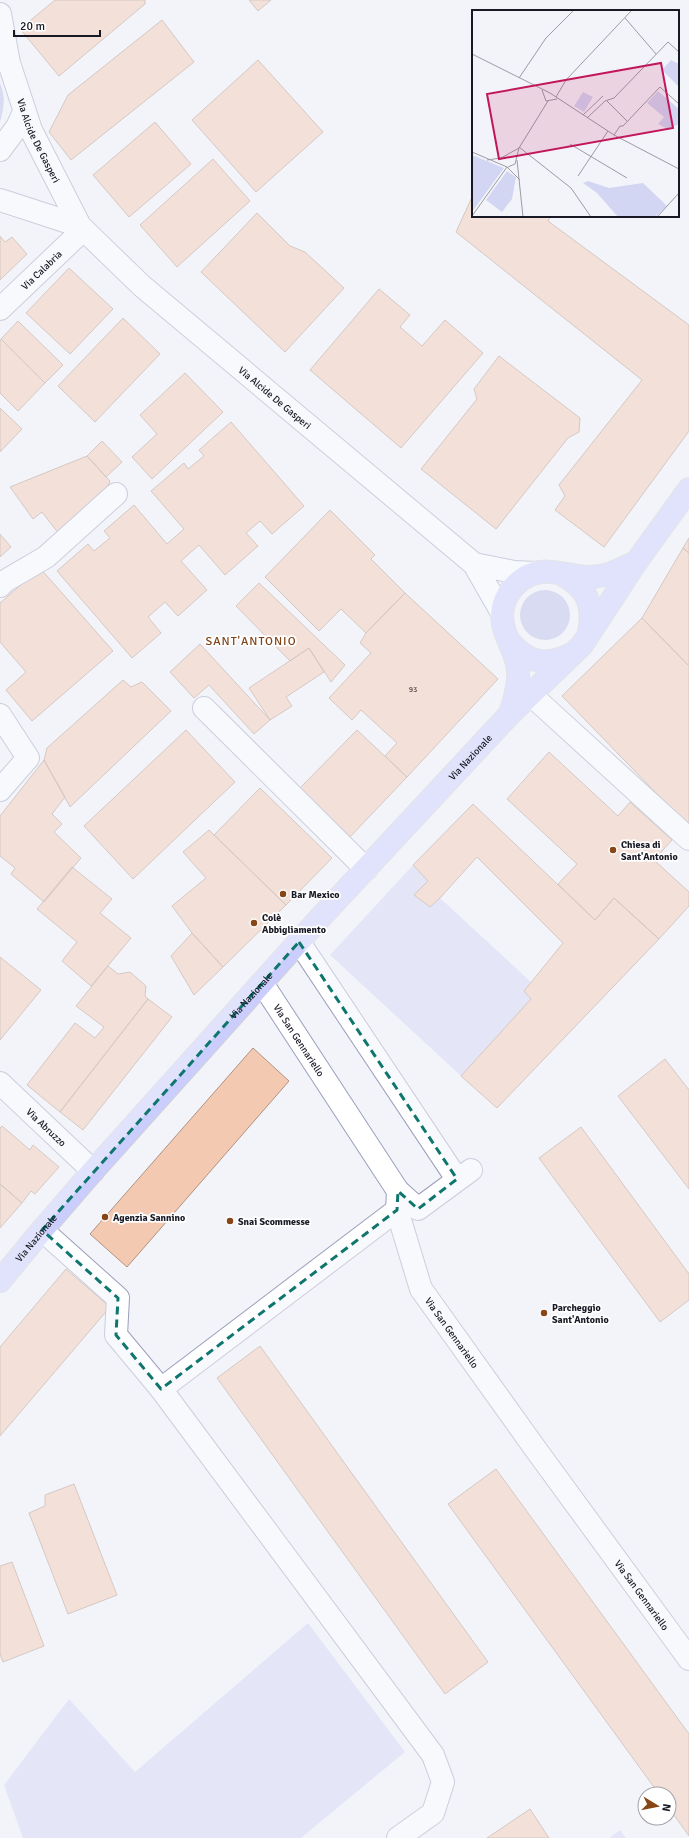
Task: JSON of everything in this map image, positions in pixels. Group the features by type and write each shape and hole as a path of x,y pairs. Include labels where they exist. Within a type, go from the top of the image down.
{"main road":[{"name":"Via Nazionale","path":"0,1281 93,1171 299,942 509,715 582,645 589,632 637,561 689,489"},
{"name":"Via Nazionale","path":"509,715 518,689 518,669 503,628 502,613 505,600 512,587 523,578 536,573 550,572 563,575 590,577 612,574 637,561"},
{"name":"Via Nazionale","path":"563,575 575,582 584,592 590,605 591,619 589,632"},
{"name":"Via Nazionale","path":"508,641 518,651 530,658 544,662 558,660 571,654"}],"street":[{"name":"Via Alcide De Gasperi","path":"0,14 4,59 24,112 31,130 81,228 142,286 474,564 502,613"},
{"path":"0,150 17,127 24,112"},
{"name":"Via Alcide De Gasperi","path":"0,200 81,228"},
{"name":"Via Calabria","path":"0,309 81,228"},
{"path":"0,586 46,557 116,494"},
{"name":"Via Alcide De Gasperi","path":"474,564 514,572 536,573"},
{"path":"530,694 689,839"},
{"path":"204,708 366,869"},
{"path":"0,715 28,758 0,790"},
{"path":"161,1388 404,1204 464,1174 299,942"},
{"name":"Via San Gennariello","path":"262,983 404,1204 421,1289 689,1660"},
{"name":"Via Abruzzo","path":"0,1083 93,1171"},
{"path":"42,1230 118,1298 116,1335 161,1388 433,1756 443,1782 433,1814 398,1838"}],"highlighted area":[{"path":"299,942 457,1179 418,1209 398,1191 397,1210 161,1389 116,1335 118,1298 42,1230"}],"shaded area":[{"path":"0,83 4,102 0,122"},
{"path":"545,590 555,592 563,597 568,605 570,615 568,625 563,633 555,638 545,640 535,638 527,633 522,625 520,615 522,605 527,597 535,592"},
{"path":"413,865 428,881 415,895 430,907 440,898 531,982 524,991 531,999 461,1076 330,955"},
{"path":"308,1623 405,1752 301,1838 23,1838 4,1785 69,1699 135,1772"},
{"path":"620,1830 626,1838 609,1838"}],"building":[{"path":"55,0 145,0 145,4 59,76 20,29"},
{"path":"249,0 271,0 258,11"},
{"path":"162,20 194,62 71,160 49,132 68,95"},
{"path":"258,60 323,132 256,192 192,120"},
{"path":"155,122 191,164 129,217 93,175"},
{"path":"213,159 250,201 177,267 140,225"},
{"path":"472,197 472,217 550,217 548,221 689,325 689,431 604,547 555,510 565,496 559,485 642,380 456,232"},
{"path":"257,213 290,246 305,252 344,288 285,352 201,272"},
{"path":"0,236 5,242 12,237 27,254 0,280"},
{"path":"69,268 113,309 70,354 26,313"},
{"path":"379,289 410,315 400,327 422,346 445,320 483,353 401,448 310,370"},
{"path":"123,318 160,354 95,422 58,386"},
{"path":"18,321 63,365 45,383 1,339"},
{"path":"1,339 45,383 18,411 0,393"},
{"path":"499,356 580,418 579,432 568,438 496,529 421,469 477,399 474,389"},
{"path":"185,373 223,412 152,479 132,457 157,434 140,415"},
{"path":"0,408 22,429 0,452"},
{"path":"231,422 304,506 272,534 260,521 246,533 258,546 225,575 199,545 181,561 207,590 178,616 165,602 148,617 161,633 132,658 57,571 88,544 94,551 110,538 104,531 134,505 167,544 184,529 151,491 184,463 188,469 204,456 199,450"},
{"path":"102,441 122,462 106,477 87,456"},
{"path":"87,456 110,481 103,500 59,534 42,512 33,519 10,487"},
{"path":"330,510 375,555 371,559 405,593 366,633 341,609 319,631 265,577"},
{"path":"0,534 11,547 0,557"},
{"path":"689,538 689,553 683,548"},
{"path":"683,548 689,553 689,666 642,618"},
{"path":"40,568 113,651 32,721 6,690 26,672 0,642 0,603"},
{"path":"259,583 345,665 331,682 309,648 290,661 236,606"},
{"path":"405,593 498,679 407,777 385,756 397,743 361,710 352,720 329,698 371,653 360,643 366,633"},
{"path":"642,618 689,666 689,827 562,696"},
{"path":"200,644 270,720 254,734 209,685 194,698 170,672"},
{"path":"309,648 324,672 286,697 292,706 270,720 249,688"},
{"path":"123,680 131,687 142,682 171,711 70,807 44,760 47,748"},
{"path":"186,730 235,782 133,879 84,826"},
{"path":"357,730 407,777 348,839 298,790"},
{"name":"Chiesa di Sant'Antonio","path":"549,752 618,816 630,802 672,840 654,860 689,892 689,906 659,939 614,898 595,920 558,884 577,864 507,799"},
{"path":"44,760 65,797 52,814 62,824 54,832 81,858 44,902 11,874 15,868 0,856 0,816"},
{"path":"260,788 332,858 286,905 214,835"},
{"path":"473,804 595,920 614,898 659,939 497,1108 461,1076 531,999 524,991 563,943 477,857 430,907 414,895 428,881 413,865"},
{"path":"209,830 286,905 223,967 192,933 172,906 206,878 183,852"},
{"path":"72,867 112,899 100,913 131,938 91,986 62,961 77,942 37,909"},
{"path":"192,933 223,967 194,995 171,956"},
{"path":"0,957 41,990 0,1040"},
{"path":"108,966 118,974 130,972 146,986 145,996 148,999 60,1112 27,1085 75,1023 95,1038 104,1027 76,1006"},
{"path":"148,999 172,1017 83,1130 60,1112"},
{"path":"253,1048 289,1081 127,1267 90,1234"},
{"path":"665,1059 689,1090 689,1189 618,1096"},
{"path":"2,1126 30,1150 33,1145 59,1167 35,1194 31,1191 22,1203 0,1184 0,1128"},
{"path":"581,1127 689,1274 689,1300 660,1322 539,1158"},
{"path":"0,1184 22,1203 0,1228"},
{"path":"66,1269 110,1307 0,1436 0,1347"},
{"path":"260,1346 488,1662 445,1694 217,1378"},
{"path":"496,1469 689,1734 689,1836 677,1819 677,1786 653,1786 448,1504"},
{"path":"74,1484 117,1595 68,1614 29,1513 45,1506 45,1495"},
{"path":"12,1562 44,1646 3,1662 0,1654 0,1566"},
{"path":"530,1809 549,1838 487,1838"}],"place":[{"name":"Chiesa di Sant'Antonio","path":"613,850"},
{"name":"Bar Mexico","path":"283,894"},
{"name":"Colè Abbigliamento","path":"254,923"},
{"name":"Agenzia Sannino","path":"105,1217"},
{"name":"Snai Scommesse","path":"230,1221"},
{"name":"Parcheggio Sant'Antonio","path":"544,1313"}],"district":[{"name":"SANT'ANTONIO","path":"251,641"}]}
